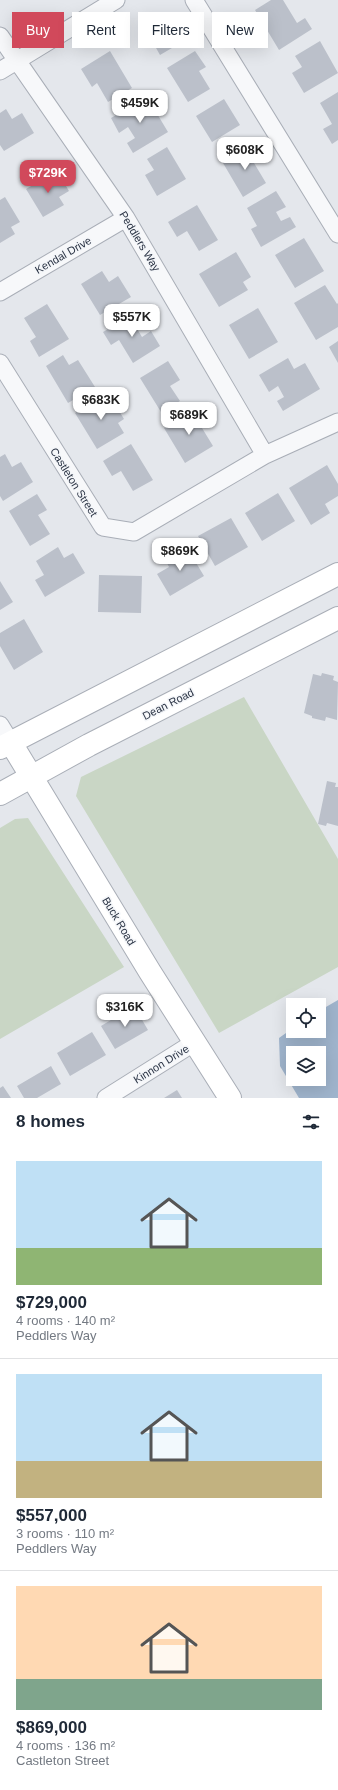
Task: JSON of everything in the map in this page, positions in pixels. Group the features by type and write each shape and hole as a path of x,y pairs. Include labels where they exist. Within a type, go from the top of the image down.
{"main road":[{"path":"4,739 338,574"},
{"name":"Dean Road","path":"0,794 31,776 338,618"},
{"name":"Buck Road","path":"4,739 31,776 150,972 230,1098"}],"street":[{"path":"0,71 116,0"},
{"path":"194,0 338,234"},
{"name":"Peddlers Way","path":"0,36 126,218 265,455"},
{"name":"Kendal Drive","path":"0,292 126,218"},
{"name":"Castleton Street","path":"0,362 103,528 134,532 265,455"},
{"path":"265,455 338,422"},
{"name":"Kinnon Drive","path":"106,1098 195,1042"}],"green space":[{"path":"244,697 338,859 338,967 219,1033 76,796 81,777"},
{"path":"28,818 124,967 0,1039 0,828 15,819"}],"water":[{"path":"338,1000 338,1098 299,1098 292,1086 326,1086 326,1046 286,1046 286,1076 280,1066 279,1038 286,1033 286,1038 326,1038 326,1007"}],"building":[{"path":"271,0 283,0 297,23 305,18 312,29 279,50 268,32 268,12 256,12 255,10"},
{"path":"320,41 338,73 304,93 292,73 302,67 295,56"},
{"path":"156,48 172,48 160,55"},
{"path":"110,51 132,88 108,102 97,83 92,87 81,69"},
{"path":"195,51 206,67 199,71 210,89 188,102 167,68"},
{"path":"338,92 338,140 332,144 323,129 332,124 320,103"},
{"path":"147,97 168,132 133,153 127,143 135,138 128,127 119,133 111,118"},
{"path":"224,99 240,125 212,142 196,116"},
{"path":"6,109 12,119 22,113 34,133 4,151 0,145 0,113"},
{"path":"252,145 260,159 254,163 266,183 243,197 223,163"},
{"path":"167,147 186,179 157,196 145,175 154,170 147,159"},
{"path":"57,171 69,191 59,197 64,205 43,217 26,189"},
{"path":"276,191 286,207 276,212 281,221 290,217 296,227 261,247 251,229 257,226 247,208"},
{"path":"5,197 20,222 11,227 15,234 0,243 0,200"},
{"path":"197,205 218,240 199,251 187,231 177,237 168,222"},
{"path":"304,238 324,271 295,288 275,255"},
{"path":"236,252 251,277 243,282 248,290 219,307 199,274"},
{"path":"102,271 109,282 118,276 131,297 100,315 81,284"},
{"path":"325,285 337,304 338,303 338,327 316,340 294,303"},
{"path":"47,304 69,339 39,357 30,341 36,337 24,318"},
{"path":"258,308 278,342 249,359 229,325"},
{"path":"138,312 144,322 136,327 142,337 151,331 160,346 133,363 119,340 111,345 103,332"},
{"path":"338,341 338,363 329,347"},
{"path":"63,355 69,365 78,360 95,387 68,403 46,366"},
{"path":"288,358 294,369 305,363 320,389 283,411 277,401 284,397 278,386 269,392 259,375"},
{"path":"168,361 180,380 170,386 180,401 161,412 140,378"},
{"path":"108,393 124,419 118,423 124,433 97,449 75,413"},
{"path":"196,409 206,426 202,428 213,446 185,463 164,428"},
{"path":"131,444 153,480 133,491 121,471 112,476 103,461"},
{"path":"5,454 12,467 21,462 33,482 3,501 0,496 0,457"},
{"path":"327,465 338,484 338,496 325,504 330,513 311,525 289,488"},
{"path":"278,493 295,521 262,541 245,513"},
{"path":"37,494 47,510 38,515 50,534 30,546 9,511"},
{"path":"231,518 248,547 215,566 198,536"},
{"path":"186,546 204,576 170,596 157,574 169,567 165,559"},
{"path":"58,547 64,558 73,553 85,573 45,597 35,580 44,575 36,561"},
{"path":"99,575 142,576 141,613 98,612"},
{"path":"0,581 13,602 0,610"},
{"path":"24,619 43,652 14,670 0,646 0,633"},
{"path":"322,673 334,676 333,680 338,682 337,720 326,717 325,721 312,718 312,716 304,713 313,674 321,676"},
{"path":"327,781 336,783 335,787 338,787 338,826 327,823 326,826 318,824"},
{"path":"134,1006 148,1030 115,1049 101,1026"},
{"path":"92,1032 106,1055 70,1076 57,1053"},
{"path":"51,1066 61,1084 37,1098 24,1098 17,1086"},
{"path":"3,1086 11,1098 0,1098 0,1088"},
{"path":"177,1090 182,1098 164,1098"}]}
